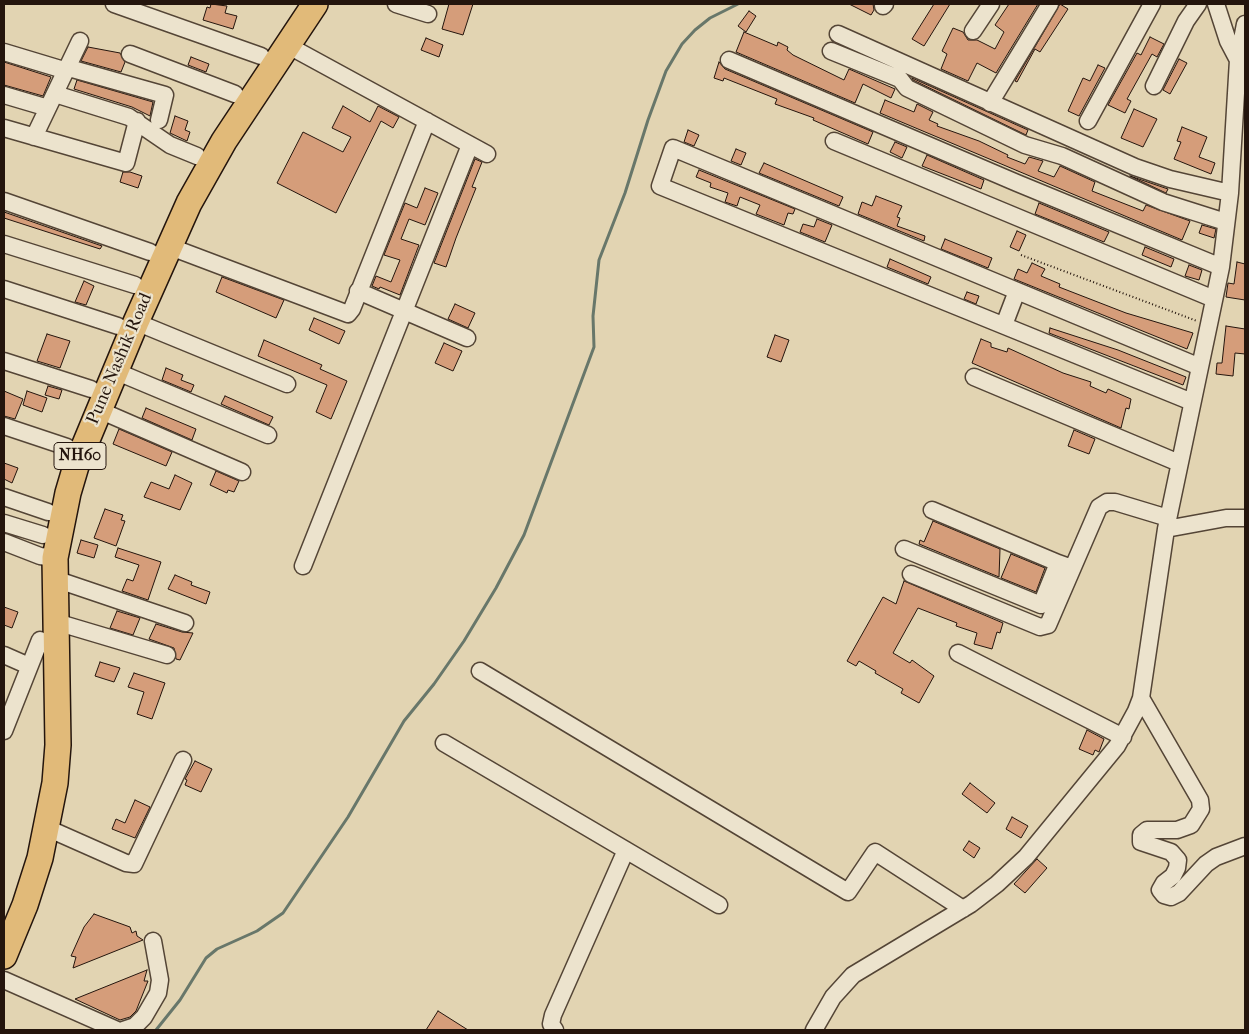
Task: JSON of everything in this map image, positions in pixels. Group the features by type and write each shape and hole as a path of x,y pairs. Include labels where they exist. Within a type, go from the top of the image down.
{"highway":[{"name":"Pune Nashik Road","path":"48,548 68,493 95,399 197,156 235,94 297,4"},
{"name":"Pune Nashik Road","path":"4,916 30,840 41,778 48,631 48,548 67,447 95,399 115,371 135,284 287,45 316,4"},
{"name":"Pune Nashik Road","path":"4,956 24,905 47,828 55,783 58,745 48,631"}],"street":[{"path":"114,4 261,56"},
{"path":"396,4 428,14"},
{"path":"972,32 991,4"},
{"path":"990,103 1050,4"},
{"path":"1088,121 1152,4"},
{"path":"1154,86 1186,21 1198,4"},
{"path":"1216,4 1228,41 1238,60"},
{"path":"814,1030 833,997 853,976 963,909 997,884 1026,857 1092,779 1123,737 1141,698 1167,524 1221,267 1240,91 1238,60 1245,24"},
{"path":"838,34 1135,167 1179,182 1230,193"},
{"path":"34,137 80,41"},
{"path":"287,45 487,154"},
{"path":"831,51 900,79 907,88 1025,145 1062,156 1163,202 1226,222"},
{"path":"4,52 165,95 159,120"},
{"path":"130,54 235,94"},
{"path":"729,60 1017,183 1221,267"},
{"path":"4,95 52,101 137,121 170,145 197,156"},
{"path":"4,128 126,163 137,121"},
{"path":"4,201 159,249 342,314 348,314 352,309 427,121"},
{"path":"834,141 1214,299"},
{"path":"303,566 470,145"},
{"path":"1192,402 660,186 673,148 1200,367"},
{"path":"4,244 135,284"},
{"path":"4,289 127,324 287,384"},
{"path":"1004,325 1017,291"},
{"path":"358,292 466,338"},
{"path":"4,361 95,399 242,472"},
{"path":"115,371 268,435"},
{"path":"974,377 1179,463"},
{"path":"4,426 67,447"},
{"path":"4,497 48,548"},
{"path":"904,549 1041,605 1099,507 1107,502 1115,502 1167,524 1245,518"},
{"path":"932,510 1065,566"},
{"path":"4,523 185,623"},
{"path":"4,542 48,548"},
{"path":"911,574 1040,627 1048,625 1065,566"},
{"path":"4,731 29,666 48,631 167,655"},
{"path":"958,652 1123,737"},
{"path":"4,655 29,666"},
{"path":"480,671 848,892 875,852 963,909"},
{"path":"1141,698 1188,777 1200,800 1201,809 1191,826 1177,830 1147,830 1141,835 1141,842 1171,852 1178,860 1173,876 1164,883 1160,890 1164,895 1171,896 1179,893 1216,857 1245,846"},
{"path":"444,743 719,905"},
{"path":"47,828 126,863 134,864 183,760"},
{"path":"554,1030 551,1024 553,1015 626,850"},
{"path":"123,1030 135,1026 144,1017 158,993 160,980 152,941"},
{"path":"4,980 116,1030"}],"path":[{"path":"1021,254 1209,326"}],"building":[{"path":"211,4 227,6 225,13 237,16 233,29 203,20 207,7 210,8"},
{"path":"449,4 473,4 463,35 442,29"},
{"path":"849,4 873,4 874,10 871,15"},
{"path":"934,4 950,4 924,46 912,39"},
{"path":"1009,4 1038,4 996,73 977,63 968,81 941,69 947,54 942,51 953,28 963,32 968,40 977,40 995,49 1004,32 995,25"},
{"path":"1060,4 1068,9 1040,52 1035,49 1017,82 1015,81"},
{"path":"749,11 756,16 746,32 738,26"},
{"path":"744,32 777,46 778,42 788,47 787,50 793,55 844,80 849,69 895,89 891,98 863,84 855,103 736,52"},
{"path":"1150,37 1164,44 1157,57 1152,54 1127,99 1131,101 1125,113 1108,105 1137,53 1141,55"},
{"path":"426,38 443,45 439,57 421,50"},
{"path":"88,47 120,53 125,62 121,72 81,61"},
{"path":"191,57 209,64 206,72 188,65"},
{"path":"1179,59 1187,63 1170,94 1163,90"},
{"path":"4,62 51,77 43,96 4,85"},
{"path":"719,62 725,69 873,132 868,144 813,120 814,118 775,104 777,99 724,78 723,81 714,78"},
{"path":"1098,65 1105,68 1079,116 1068,111 1083,78 1090,81"},
{"path":"912,78 1028,130 1026,135 913,80"},
{"path":"77,80 153,102 150,116 132,107 74,89"},
{"path":"885,100 914,112 917,104 933,112 929,120 938,124 937,126 979,141 1008,155 1007,157 1025,164 1029,157 1043,161 1038,171 1054,177 1060,166 1095,182 1092,191 1143,211 1146,205 1190,221 1182,240 880,113"},
{"path":"343,106 370,122 378,106 399,117 393,128 381,121 336,213 277,183 303,132 343,152 351,137 332,128"},
{"path":"1134,109 1157,119 1143,147 1121,138"},
{"path":"175,116 188,121 185,130 190,132 187,141 170,133"},
{"path":"1182,127 1207,137 1199,157 1215,163 1211,174 1174,159 1181,142 1177,141"},
{"path":"688,130 699,135 694,146 684,142"},
{"path":"895,142 907,147 902,158 890,152"},
{"path":"736,149 746,153 741,165 731,161"},
{"path":"927,155 984,180 981,189 922,166"},
{"path":"475,159 482,162 472,187 476,188 446,267 434,263"},
{"path":"764,163 843,197 839,206 759,173"},
{"path":"699,170 795,209 793,214 788,213 784,225 756,214 760,205 740,197 737,206 725,202 728,193 710,187 711,183 696,177"},
{"path":"123,172 142,176 138,188 120,182"},
{"path":"1130,176 1168,189 1166,193"},
{"path":"425,188 438,193 425,225 409,219 401,239 419,245 400,295 372,286 376,276 391,282 400,260 384,255 405,203 417,208"},
{"path":"876,196 902,206 897,217 900,218 897,226 925,236 924,241 858,214 862,202 872,206"},
{"path":"1039,203 1109,232 1104,242 1035,214"},
{"path":"4,212 102,246 100,249 4,218"},
{"path":"817,219 832,225 825,242 800,232 803,224 814,227"},
{"path":"1202,225 1216,229 1214,238 1199,233"},
{"path":"1017,231 1026,235 1019,251 1010,247"},
{"path":"945,239 992,258 988,268 941,249"},
{"path":"1145,247 1174,259 1171,267 1142,255"},
{"path":"890,259 931,277 928,284 887,267"},
{"path":"1237,262 1245,264 1245,300 1226,297 1228,283 1234,284"},
{"path":"1032,263 1045,269 1041,276 1060,284 1059,287 1126,313 1193,333 1187,349 1014,279 1018,269 1027,273"},
{"path":"1189,265 1202,270 1199,280 1185,276"},
{"path":"222,277 284,300 276,318 216,292"},
{"path":"84,281 94,286 86,305 75,302"},
{"path":"967,292 979,296 976,304 964,299"},
{"path":"455,304 475,313 468,328 448,319"},
{"path":"314,318 345,331 339,344 309,330"},
{"path":"1226,326 1245,329 1245,354 1235,353 1233,376 1216,374 1217,363 1222,363"},
{"path":"1050,328 1118,350 1186,377 1183,385 1049,333"},
{"path":"47,334 70,341 60,368 37,361"},
{"path":"775,335 789,340 781,362 767,357"},
{"path":"981,339 991,343 991,347 1007,352 1008,348 1063,373 1091,382 1090,386 1106,393 1108,389 1131,399 1129,409 1126,408 1121,428 972,363"},
{"path":"264,340 322,365 320,369 347,381 331,419 316,412 327,385 258,356"},
{"path":"444,343 462,351 453,371 435,363"},
{"path":"166,368 183,375 181,380 194,385 191,392 162,380"},
{"path":"48,386 62,390 59,399 45,395"},
{"path":"4,391 23,399 15,419 4,416"},
{"path":"27,391 47,398 42,412 23,405"},
{"path":"225,396 273,417 269,425 221,404"},
{"path":"146,408 196,429 192,440 142,418"},
{"path":"119,429 172,452 166,466 113,444"},
{"path":"1074,430 1095,439 1089,454 1068,446"},
{"path":"4,463 18,468 12,483 4,479"},
{"path":"216,471 239,481 234,492 228,490 227,493 210,485"},
{"path":"175,475 192,483 180,510 144,497 151,482 169,489"},
{"path":"105,509 123,515 121,520 125,521 116,546 94,538"},
{"path":"933,521 1000,549 999,577 919,544 920,540 924,542"},
{"path":"81,540 98,545 94,558 77,553"},
{"path":"118,548 161,562 148,600 122,591 127,579 133,581 139,565 115,557"},
{"path":"1011,554 1045,568 1036,592 1001,578"},
{"path":"175,575 192,582 191,585 210,592 206,604 168,589"},
{"path":"904,581 1003,623 1000,633 997,632 992,649 974,644 977,633 956,626 957,623 918,608 893,653 910,663 912,660 934,676 919,703 901,693 903,689 875,673 876,671 859,661 856,666 847,661 883,597 896,604"},
{"path":"4,607 18,612 12,628 4,625"},
{"path":"117,611 140,618 133,635 110,628"},
{"path":"156,624 182,632 193,633 180,660 176,659 174,648 149,639"},
{"path":"100,662 120,668 114,682 95,676"},
{"path":"134,673 165,683 152,719 137,714 144,692 128,687"},
{"path":"1087,730 1104,739 1099,752 1095,750 1093,755 1079,749"},
{"path":"195,761 212,769 201,792 185,785 187,780 185,779"},
{"path":"970,783 995,803 987,813 962,794"},
{"path":"135,800 150,807 135,838 112,829 116,819 125,823"},
{"path":"1012,817 1028,826 1021,838 1006,829"},
{"path":"969,841 980,848 974,858 963,850"},
{"path":"1037,859 1047,868 1025,893 1014,884"},
{"path":"94,914 130,927 132,933 136,931 137,936 143,940 73,968 76,957 71,956 84,927"},
{"path":"147,970 144,981 148,981 136,1011 130,1017 120,1020 75,999"},
{"path":"438,1011 468,1030 426,1030"}],"waterway":[{"path":"156,1030 180,1000 206,958 217,949 257,931 283,913 348,817 404,721 434,684 464,641 496,588 524,535 594,347 593,316 599,260 625,193 666,71 682,44 695,30 710,18 738,4"}]}
